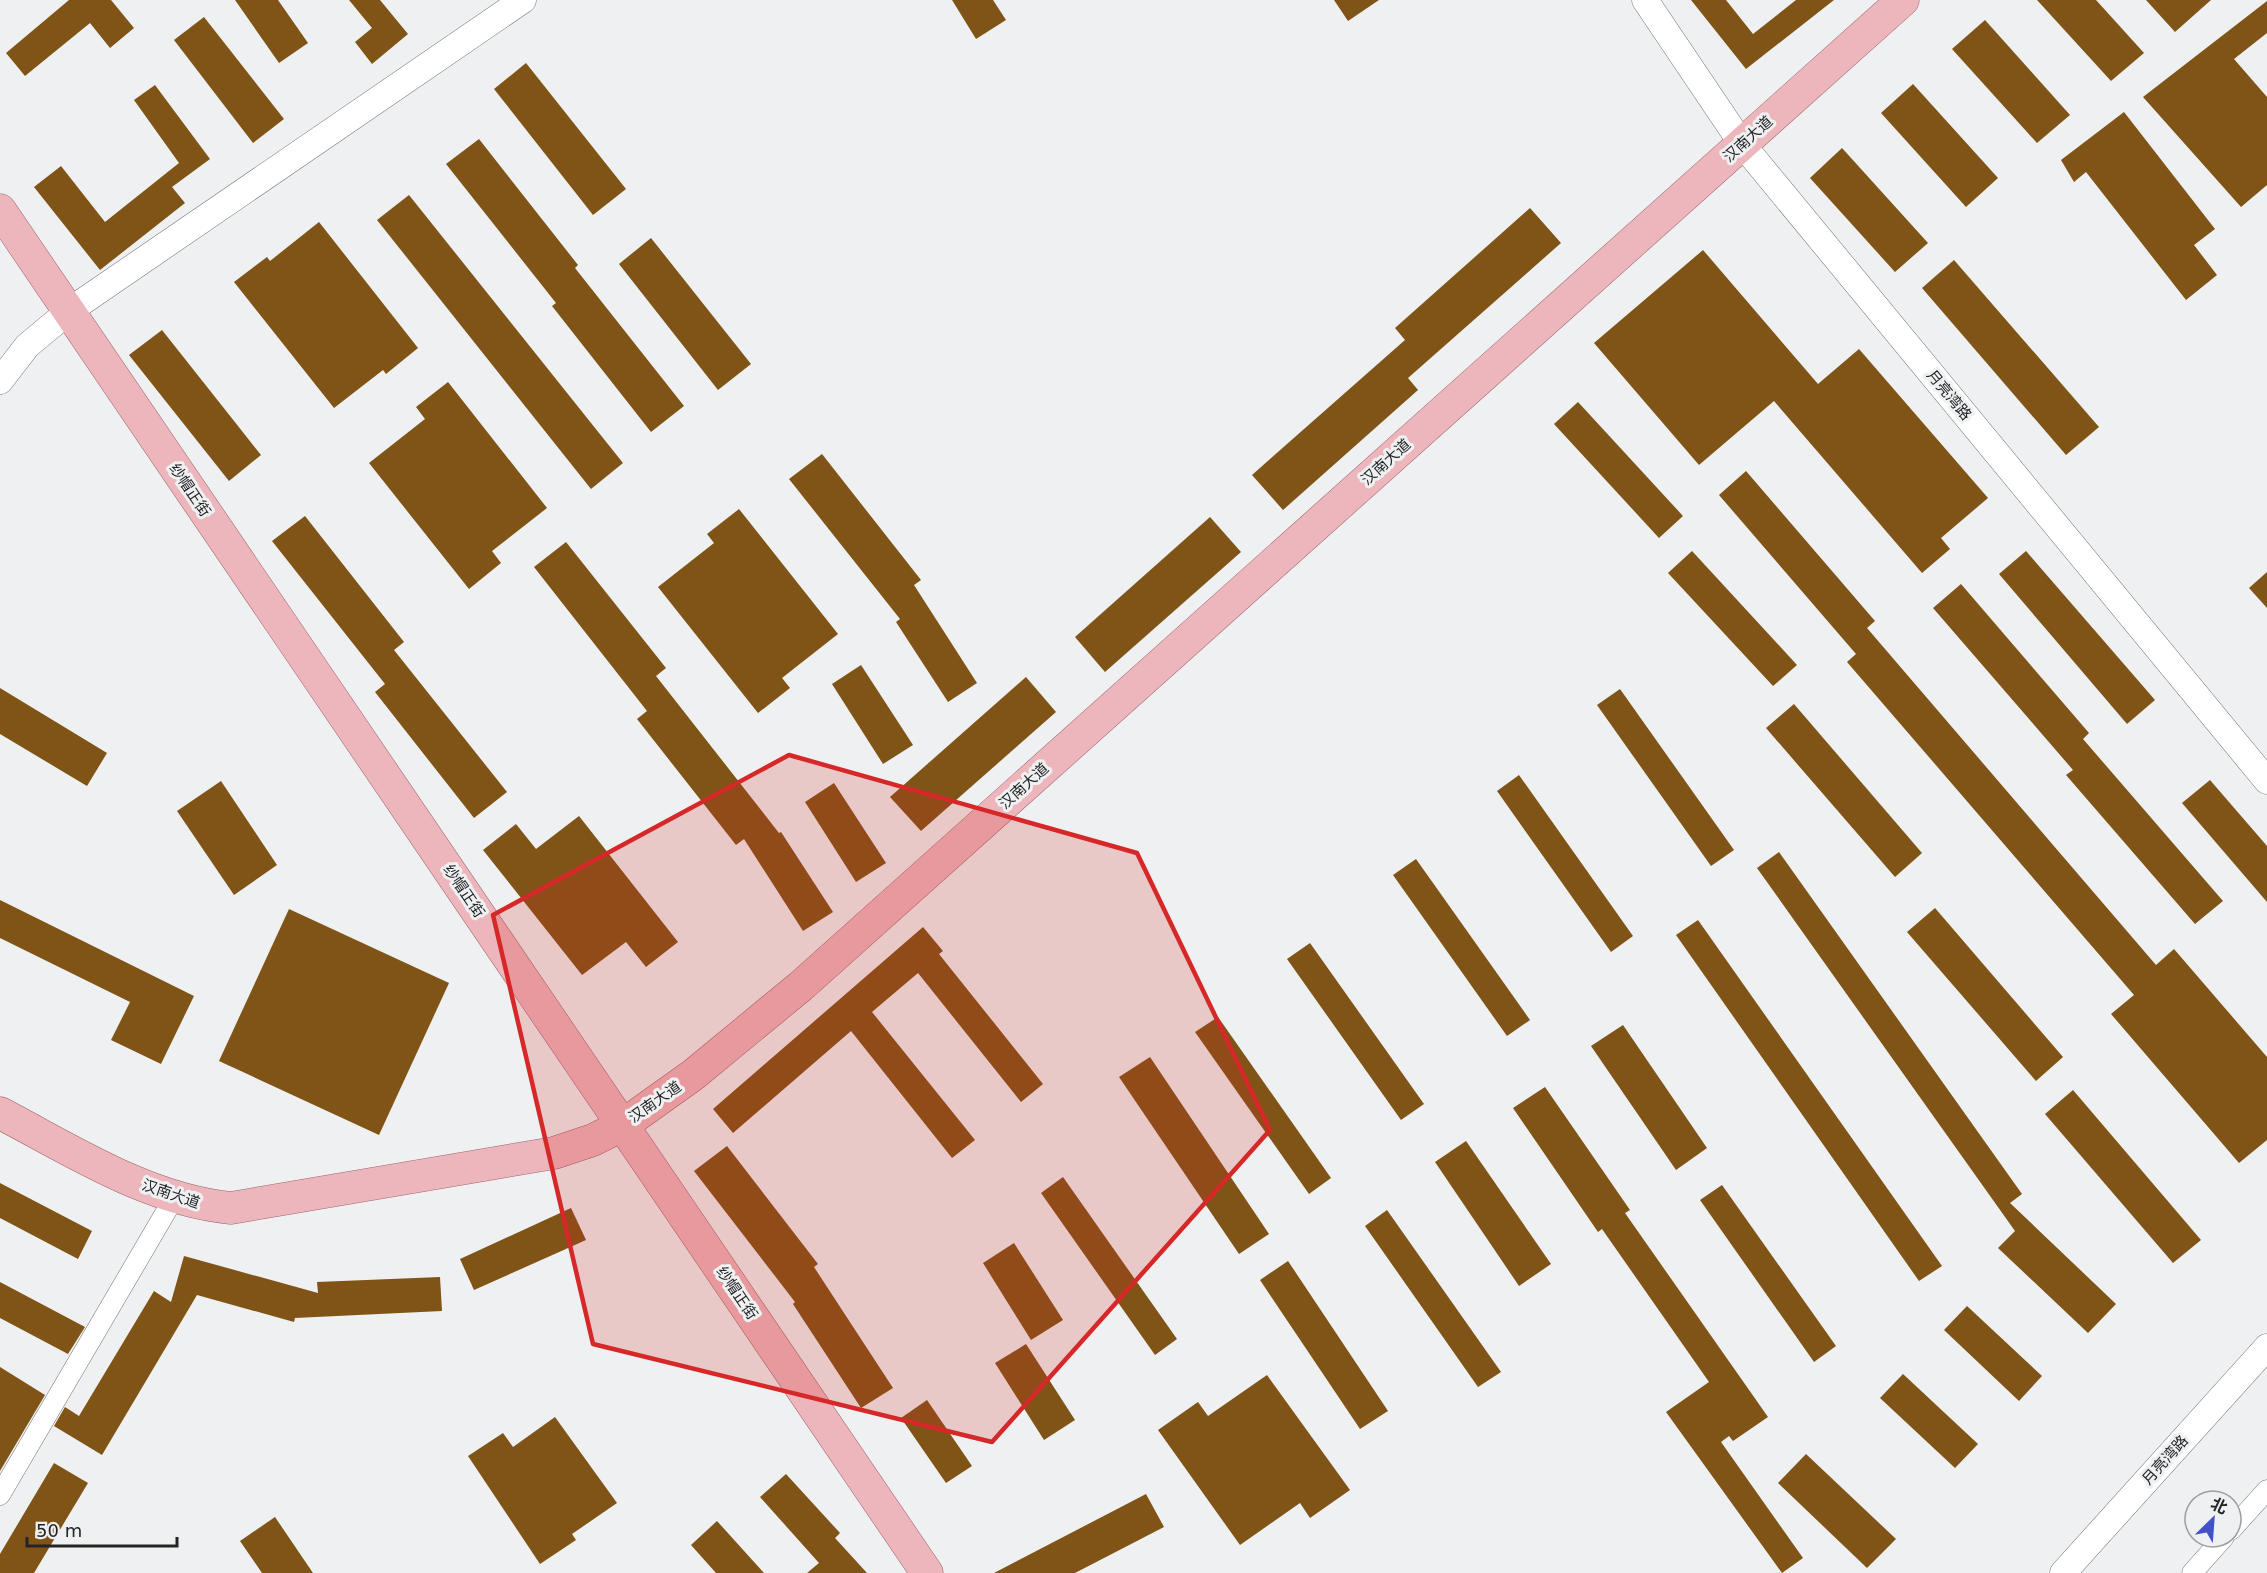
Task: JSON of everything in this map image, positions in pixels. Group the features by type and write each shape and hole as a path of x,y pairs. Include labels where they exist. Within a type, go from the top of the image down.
{"main road":[{"name":"汉南大道","path":"0,1113 122,1176 174,1198 204,1206 231,1209 554,1153 593,1140 614,1129 693,1075 801,986 1903,0"},
{"name":"纱帽正街","path":"0,210 62,318 614,1129 927,1573"},
{"name":"纱帽正街","path":"0,244 62,318"},
{"name":"纱帽正街","path":"614,1129 904,1573"}],"street":[{"path":"0,381 27,346 62,318 523,0"},
{"name":"月亮湾路","path":"1645,0 1742,144 2267,781"},
{"path":"0,1495 174,1198"},
{"name":"月亮湾路","path":"2064,1573 2267,1347"},
{"path":"2243,1517 2267,1490"},
{"path":"2192,1573 2213,1549"}],"highlighted area":[{"path":"789,755 1137,853 1270,1130 992,1442 593,1344 493,915"}],"building":[{"path":"69,0 111,0 134,28 110,48 90,23 25,76 6,53"},
{"path":"235,0 278,0 308,43 279,63"},
{"path":"349,0 380,0 408,34 372,64 355,42 372,28"},
{"path":"952,0 993,0 1006,20 976,39"},
{"path":"1334,0 1379,0 1348,21"},
{"path":"1691,0 1726,0 1753,34 1796,0 1834,0 1746,69"},
{"path":"2037,0 2096,0 2144,53 2111,81"},
{"path":"2146,0 2211,0 2175,32"},
{"path":"2267,1 2267,33 2234,59 2267,97 2267,185 2241,207 2143,97"},
{"path":"204,17 284,119 253,143 174,40"},
{"path":"1985,20 2070,115 2037,143 1952,49"},
{"path":"526,63 626,189 593,215 494,89"},
{"path":"1913,84 1998,178 1966,207 1881,113"},
{"path":"155,85 210,159 172,187 185,203 100,270 34,187 61,166 105,222 179,163 134,100"},
{"path":"2124,112 2215,229 2194,245 2217,275 2186,300 2086,172 2074,182 2061,160"},
{"path":"479,139 578,265 575,268 684,406 651,432 552,306 556,303 446,164"},
{"path":"1842,148 1928,243 1895,272 1810,178"},
{"path":"409,195 623,463 591,489 377,220"},
{"path":"1530,208 1561,243 1408,378 1418,390 1283,510 1252,475 1405,340 1395,328"},
{"path":"319,222 418,348 386,374 383,370 334,408 234,282 267,257 270,261"},
{"path":"651,238 751,364 718,390 619,264"},
{"path":"1703,250 1818,384 1859,349 1988,498 1941,538 1950,549 1922,573 1774,401 1699,465 1594,343"},
{"path":"1954,260 2099,427 2066,455 1922,288"},
{"path":"162,330 261,455 229,481 129,355"},
{"path":"448,382 547,508 492,551 501,563 469,589 369,463 425,419 416,407"},
{"path":"1578,402 1683,516 1659,538 1554,424"},
{"path":"822,454 921,580 914,585 977,683 948,702 896,622 900,619 789,479"},
{"path":"1746,471 1875,621 1867,628 2156,965 2174,949 2267,1057 2267,1140 2239,1163 2111,1014 2134,995 1847,662 1856,654 1719,495"},
{"path":"739,509 838,634 782,678 790,688 758,713 658,587 714,543 707,534"},
{"path":"305,516 404,642 394,650 507,792 474,818 375,692 385,684 272,541"},
{"path":"1210,517 1241,552 1105,672 1075,637"},
{"path":"566,542 666,668 656,676 779,833 781,832 833,912 803,931 744,839 736,845 637,719 647,711 534,567"},
{"path":"1692,551 1797,665 1773,686 1668,573"},
{"path":"2026,551 2155,700 2127,724 1999,574"},
{"path":"2267,572 2267,608 2249,588"},
{"path":"1961,584 2089,733 2083,739 2223,901 2195,924 2066,775 2073,770 1933,608"},
{"path":"861,665 913,745 883,764 832,684"},
{"path":"1026,677 1056,712 921,831 890,797"},
{"path":"0,688 107,753 87,786 0,734"},
{"path":"1620,689 1734,850 1711,866 1597,705"},
{"path":"1794,704 1922,853 1895,877 1766,728"},
{"path":"1519,775 1633,936 1611,952 1497,791"},
{"path":"2210,780 2267,846 2267,902 2182,803"},
{"path":"221,781 277,865 234,895 177,811"},
{"path":"834,783 886,863 856,882 805,802"},
{"path":"579,816 678,942 646,967 626,942 582,975 483,850 516,824 536,849"},
{"path":"1779,852 2022,1194 2010,1203 2116,1304 2088,1333 1998,1248 2015,1231 1757,868"},
{"path":"1416,859 1530,1020 1507,1036 1393,875"},
{"path":"0,900 194,996 161,1064 111,1040 130,1002 0,938"},
{"path":"1935,908 2063,1057 2036,1081 1907,932"},
{"path":"289,909 449,983 379,1135 219,1061"},
{"path":"1698,920 1942,1266 1919,1281 1676,935"},
{"path":"923,927 943,951 939,954 1043,1084 1021,1102 918,973 872,1012 975,1140 952,1158 851,1031 733,1133 713,1109"},
{"path":"1310,943 1424,1104 1401,1120 1287,959"},
{"path":"1218,1017 1331,1178 1309,1194 1195,1032"},
{"path":"1623,1025 1707,1148 1676,1170 1591,1046"},
{"path":"1150,1057 1269,1234 1239,1254 1119,1077"},
{"path":"1545,1087 1630,1210 1625,1213 1768,1417 1733,1441 1729,1436 1721,1442 1803,1558 1782,1573 1666,1412 1709,1382 1602,1229 1598,1232 1513,1108"},
{"path":"2073,1090 2201,1240 2173,1263 2045,1114"},
{"path":"1466,1141 1551,1264 1519,1286 1435,1162"},
{"path":"727,1146 818,1264 814,1267 893,1388 861,1408 793,1304 795,1302 694,1171"},
{"path":"1063,1177 1177,1339 1155,1355 1041,1193"},
{"path":"0,1183 92,1231 78,1259 0,1218"},
{"path":"1722,1185 1836,1346 1814,1362 1700,1200"},
{"path":"571,1208 586,1240 474,1290 460,1259"},
{"path":"1387,1210 1501,1372 1478,1387 1365,1226"},
{"path":"1014,1243 1063,1320 1031,1340 983,1263"},
{"path":"184,1256 318,1293 317,1282 440,1277 442,1311 295,1318 294,1322 197,1295 102,1455 54,1426 65,1407 79,1416 154,1291 171,1302"},
{"path":"1288,1261 1388,1411 1360,1429 1260,1280"},
{"path":"0,1282 85,1327 68,1354 0,1318"},
{"path":"1967,1306 2042,1376 2019,1401 1944,1330"},
{"path":"1026,1344 1075,1420 1044,1440 995,1363"},
{"path":"0,1367 45,1395 0,1471"},
{"path":"1903,1374 1978,1444 1955,1468 1880,1398"},
{"path":"1267,1375 1350,1490 1310,1518 1300,1503 1240,1545 1158,1430 1198,1402 1208,1416"},
{"path":"927,1400 972,1466 946,1483 901,1418"},
{"path":"555,1417 617,1503 572,1534 576,1540 540,1564 468,1456 503,1433 513,1447"},
{"path":"1806,1454 1896,1539 1867,1568 1778,1483"},
{"path":"54,1463 88,1483 34,1573 0,1573 0,1554"},
{"path":"786,1474 840,1533 835,1538 867,1573 807,1573 819,1563 760,1497"},
{"path":"1146,1494 1164,1527 1075,1573 994,1573"},
{"path":"275,1517 313,1573 262,1573 240,1541"},
{"path":"717,1521 764,1573 716,1573 691,1545"}]}
